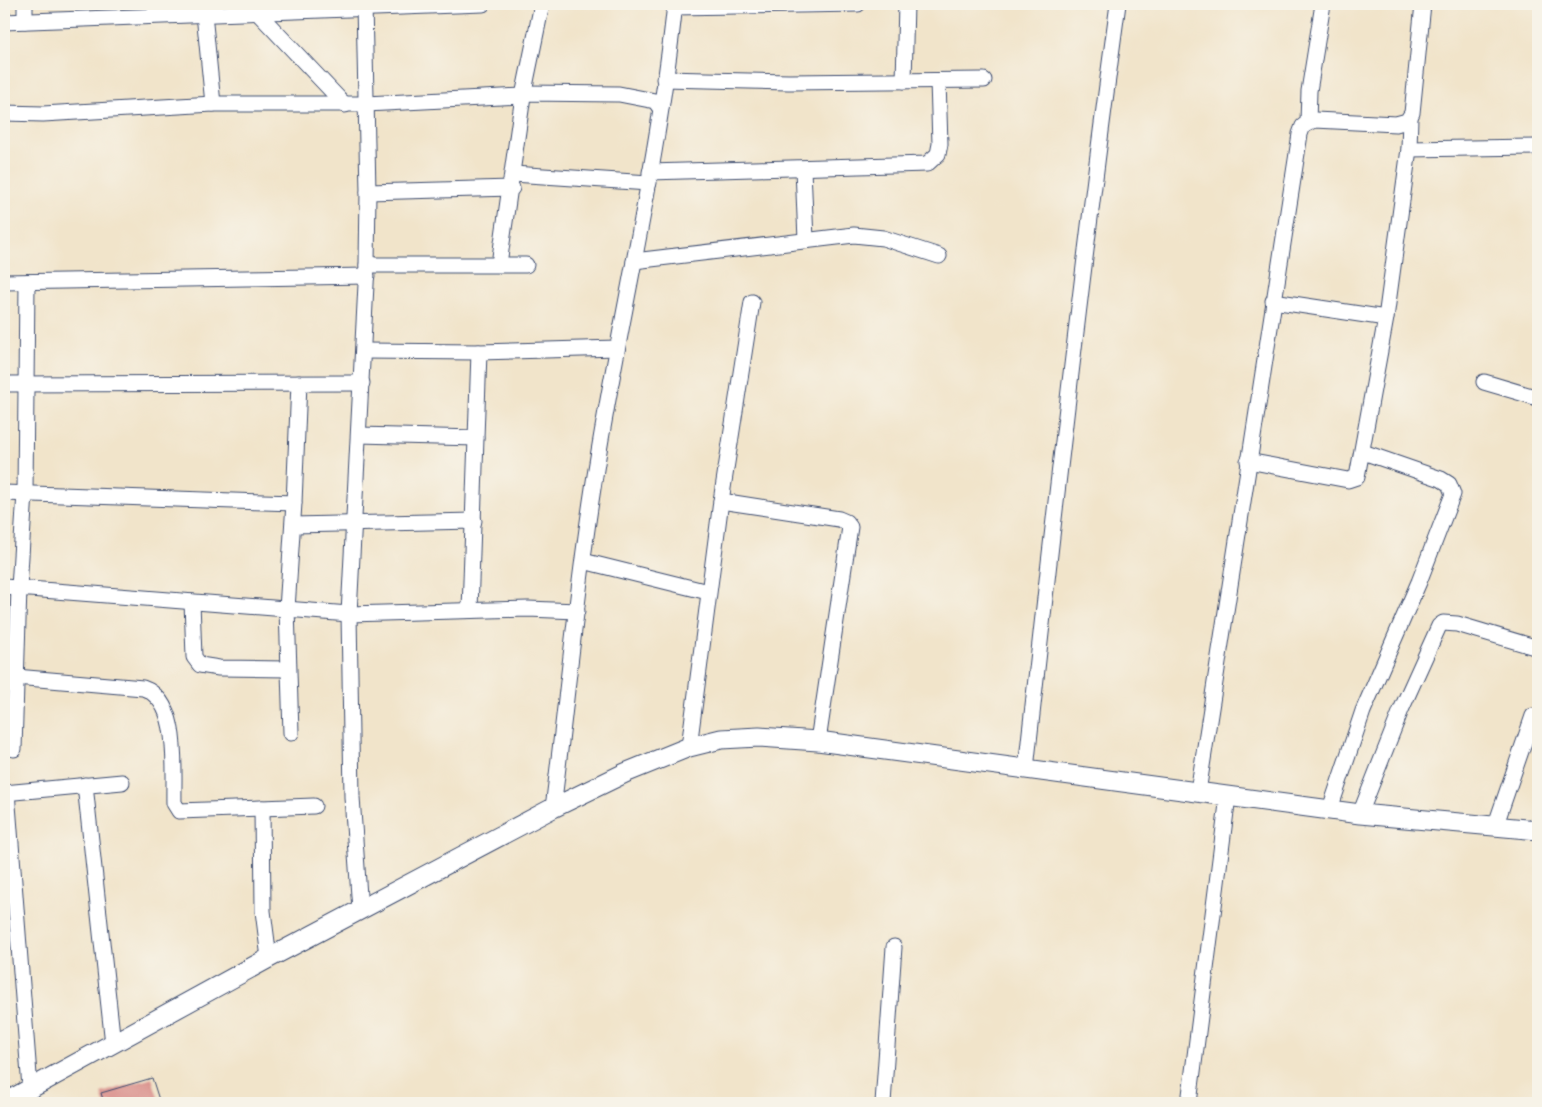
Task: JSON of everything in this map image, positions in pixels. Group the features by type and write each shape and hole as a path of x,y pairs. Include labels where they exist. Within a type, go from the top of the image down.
{"main road":[{"path":"4,1103 269,958 553,808 625,773 689,747 721,739 759,738 818,741 1360,814 1538,830"}],"street":[{"path":"25,4 25,21"},
{"path":"4,22 204,9 257,12 294,7 483,4"},
{"path":"499,264 523,96 542,4"},
{"path":"553,808 583,561 617,348 649,178 674,6 858,4"},
{"path":"904,81 906,4"},
{"path":"1026,769 1052,528 1099,135 1118,4"},
{"path":"1308,122 1310,91 1323,4"},
{"path":"1248,461 1352,480 1359,474 1386,318 1409,149 1410,118 1424,4"},
{"path":"360,910 352,797 349,614 360,435 367,270 368,192 364,6"},
{"path":"204,9 213,104"},
{"path":"257,12 345,105"},
{"path":"664,79 984,80"},
{"path":"368,192 512,181 649,178 803,169 918,166 933,161 938,154 940,144 938,81"},
{"path":"4,113 101,111 213,104 345,105 523,96 525,93 619,94 655,101 660,108"},
{"path":"1198,792 1300,134 1303,126 1308,122 1326,119 1404,124 1410,118"},
{"path":"1409,149 1538,147"},
{"path":"803,169 806,240"},
{"path":"634,261 806,240 869,235 939,256"},
{"path":"4,282 499,264 526,265"},
{"path":"14,749 10,676 11,588 25,493 28,282"},
{"path":"1273,301 1386,318"},
{"path":"689,747 721,500 752,302"},
{"path":"364,351 479,352 617,348"},
{"path":"470,610 479,352"},
{"path":"1484,382 1538,396"},
{"path":"290,733 287,609 299,383"},
{"path":"4,384 362,383"},
{"path":"360,435 476,438"},
{"path":"1330,810 1362,711 1419,582 1453,494 1449,484 1441,479 1362,452"},
{"path":"4,493 294,504"},
{"path":"721,500 839,519 846,522 850,527 818,741"},
{"path":"293,524 474,521"},
{"path":"583,561 708,592"},
{"path":"11,588 349,614 470,610 577,611"},
{"path":"192,602 194,657 200,665 220,668 288,669"},
{"path":"1360,814 1401,710 1439,626 1443,623 1457,624 1538,648"},
{"path":"10,676 143,688 152,691 162,701 169,720 176,809 183,811 314,806"},
{"path":"1496,827 1533,716"},
{"path":"30,1088 6,792 122,782"},
{"path":"85,785 113,1044"},
{"path":"1189,1103 1228,796"},
{"path":"262,808 263,911 269,958"},
{"path":"883,1103 894,947"}],"building":[{"path":"152,1078 160,1103 104,1103 101,1093"}]}
